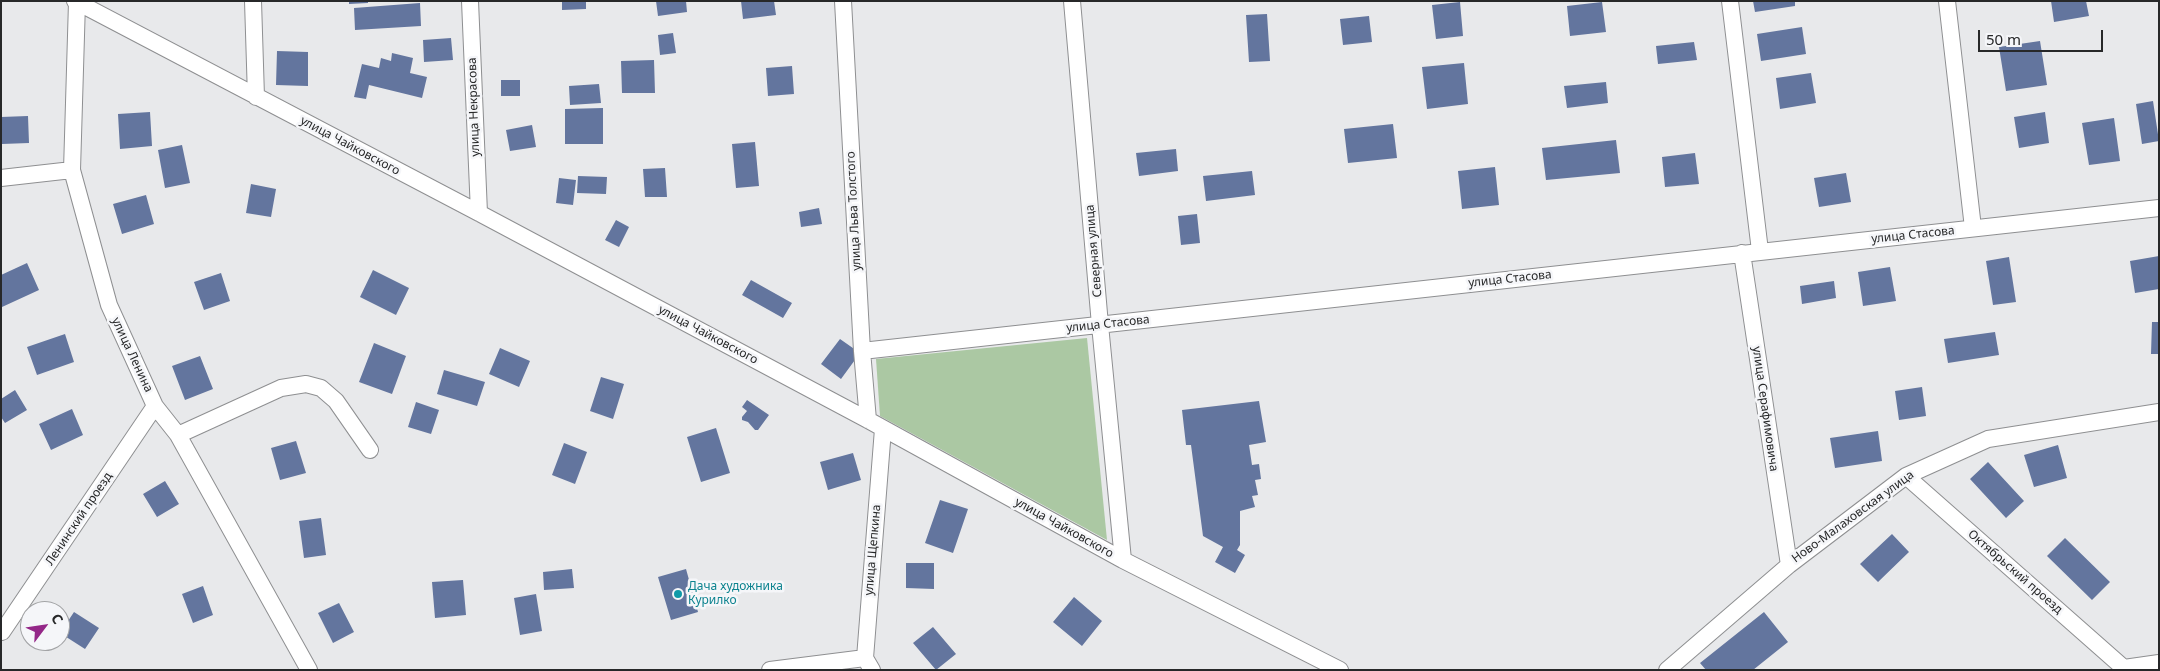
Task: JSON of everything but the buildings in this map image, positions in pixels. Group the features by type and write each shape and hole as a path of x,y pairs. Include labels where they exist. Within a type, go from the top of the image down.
{"street":[{"path":"253,1 256,97"},
{"name":"улица Некрасова","path":"470,1 479,213"},
{"name":"улица Льва Толстого","path":"843,1 862,351 868,420"},
{"name":"Северная улица","path":"1072,1 1100,325 1124,560"},
{"path":"1730,1 1760,251"},
{"path":"1947,1 1973,228"},
{"name":"улица Чайковского","path":"76,2 868,420 1124,560 1340,670"},
{"name":"улица Ленина","path":"76,2 72,170 109,305 155,406 178,435 309,670"},
{"path":"1,178 72,170"},
{"name":"улица Стасова","path":"862,351 2159,208"},
{"name":"улица Серафимовича","path":"1742,253 1789,565"},
{"path":"178,435 281,388 306,384 321,388 336,401 370,450"},
{"name":"Ленинский проезд","path":"2,632 155,406"},
{"name":"Ново-Малаховская улица","path":"1667,670 1789,565 1906,476 1988,439 2159,412"},
{"name":"улица Щепкина","path":"868,664 883,429"},
{"name":"Октябрьский проезд","path":"1906,476 2125,669 2159,663"},
{"path":"770,670 868,664"}],"green space":[{"path":"1087,338 1107,540 880,416 876,359"}],"place":[{"name":"Дача художника Курилко","path":"678,594"}]}
